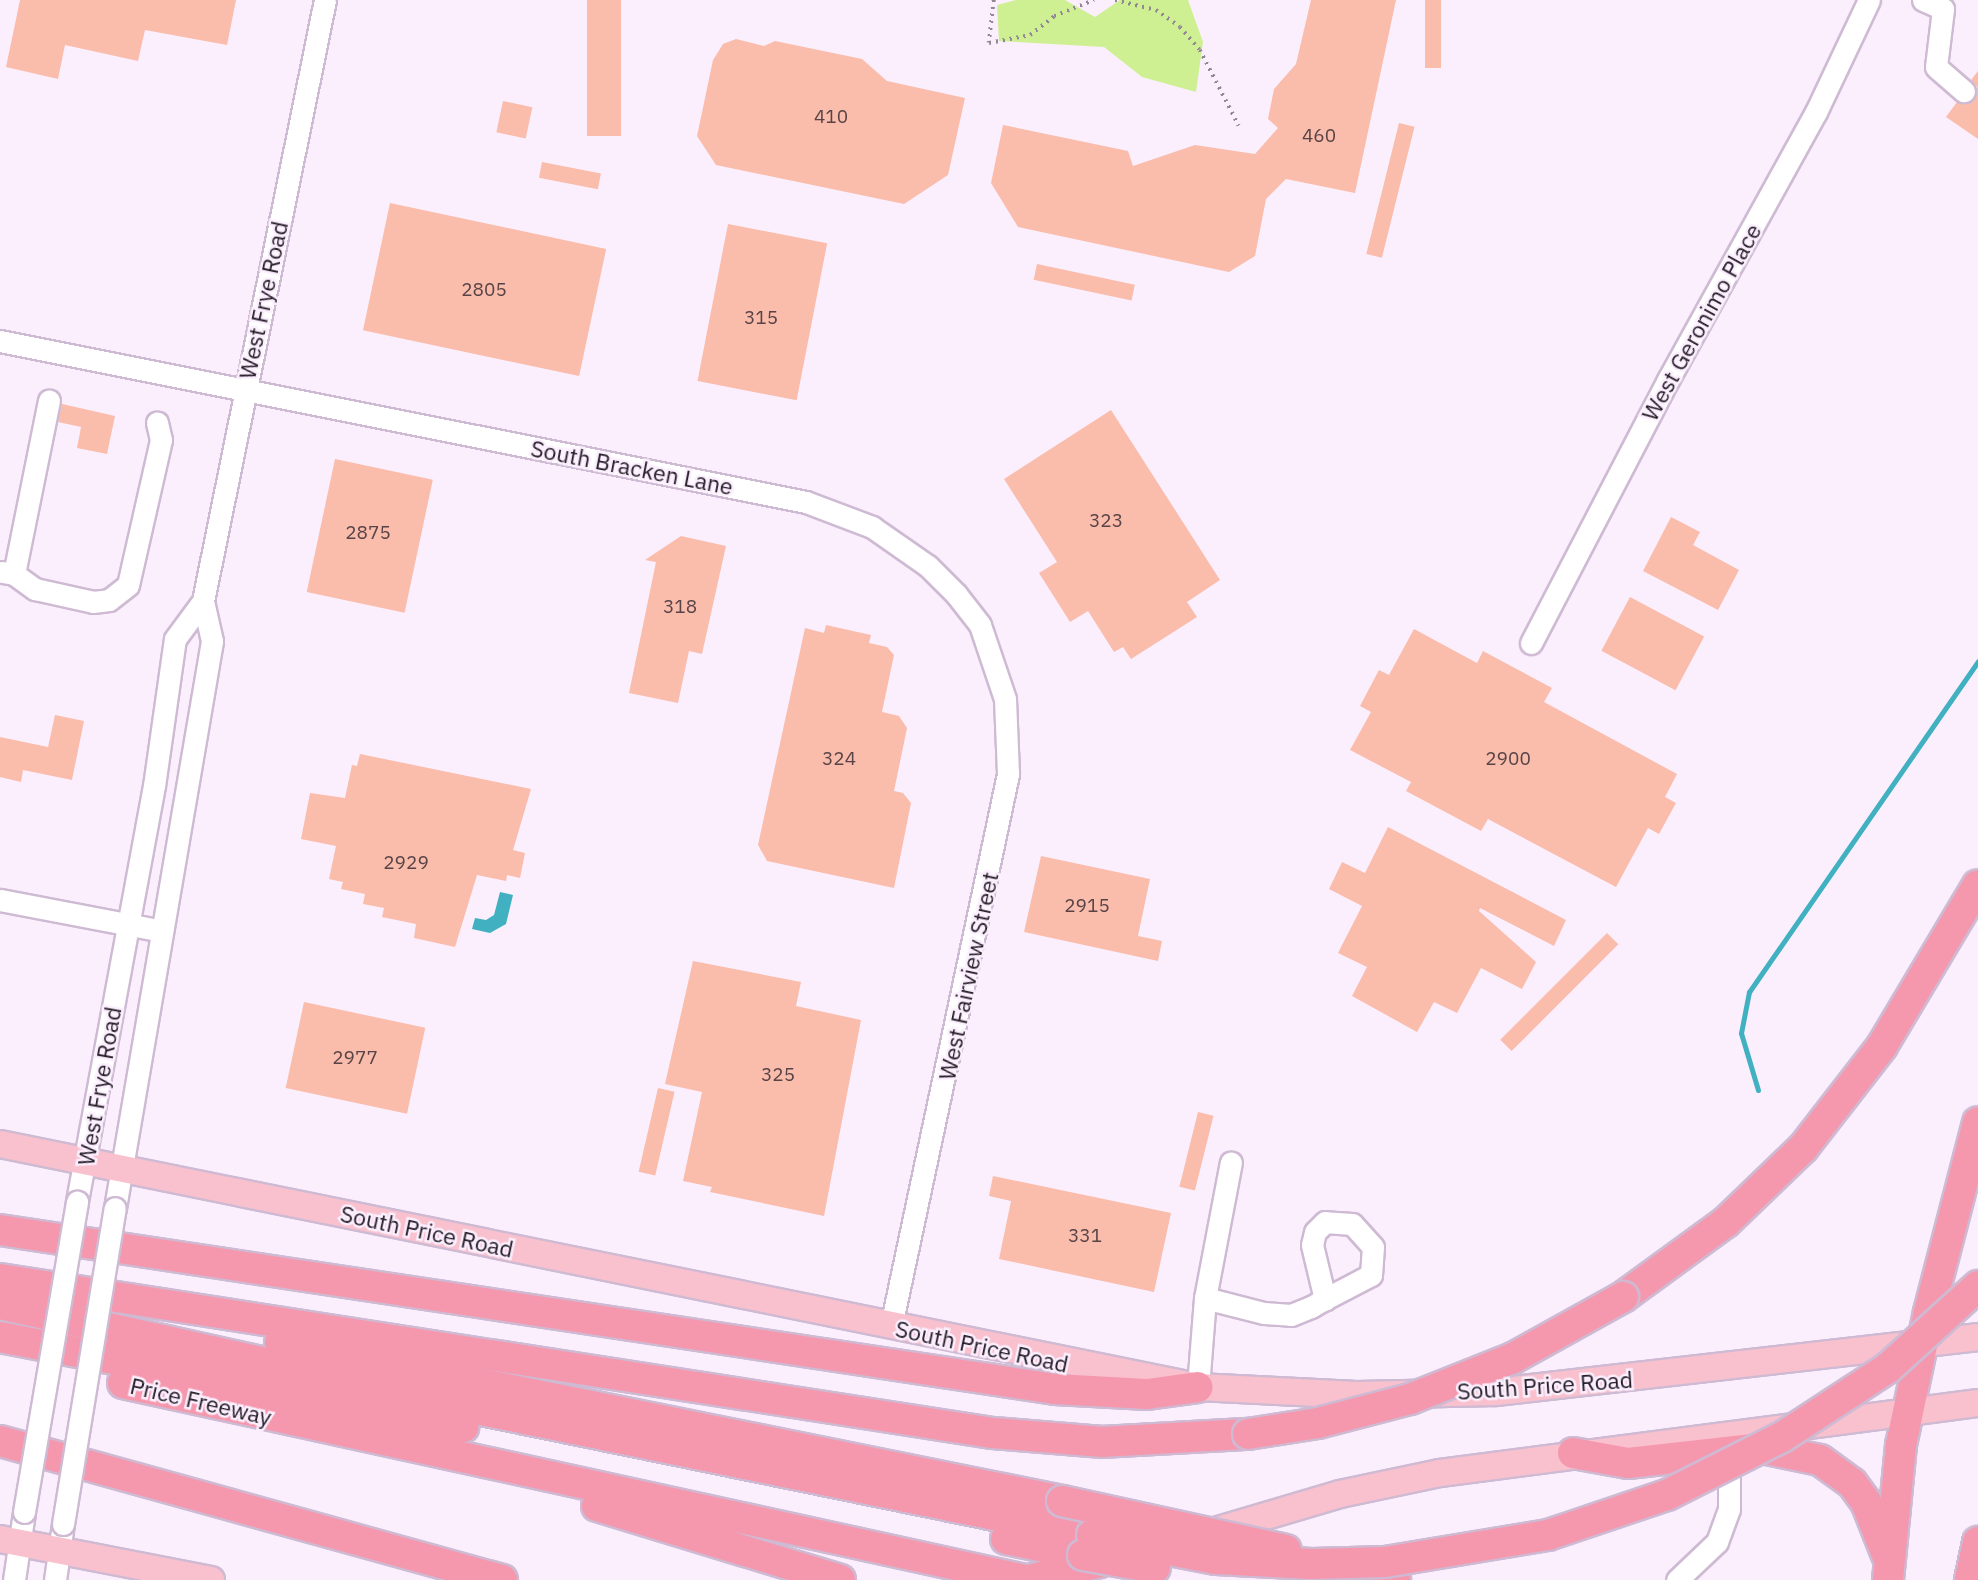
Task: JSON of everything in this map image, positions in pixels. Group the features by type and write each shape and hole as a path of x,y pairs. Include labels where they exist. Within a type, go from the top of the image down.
{"highway":[{"path":"0,1279 993,1433 1103,1442 1248,1434 1318,1423 1410,1399 1513,1358 1623,1297 1726,1222 1803,1148 1882,1046 1978,885"},
{"path":"1889,1571 1908,1410 1978,1122"},
{"path":"0,1230 1055,1389 1147,1394 1198,1387"},
{"path":"0,1337 1088,1545 1216,1559 1312,1563 1385,1562 1548,1535 1667,1495 1782,1437 1888,1368 1978,1286"},
{"path":"0,1291 292,1345 1062,1501 1254,1542 1382,1578 1554,1552 1697,1502 1819,1437 1880,1397 1978,1310"},
{"path":"0,1304 1254,1580"},
{"name":"Price Freeway","path":"0,1355 402,1446"},
{"path":"0,1440 502,1580"},
{"path":"402,1446 1027,1580 1154,1549"},
{"path":"402,1446 837,1579"},
{"path":"1573,1453 1628,1462 1729,1452 1790,1450 1835,1467 1866,1502 1889,1571"},
{"path":"1970,1580 1978,1542"}],"main road":[{"name":"South Price Road","path":"0,1144 1198,1387 1357,1395 1496,1392 1971,1338"},
{"path":"1063,1580 1154,1549 1367,1487 1573,1453 1978,1403"},
{"path":"10,1541 211,1580"}],"street":[{"name":"West Frye Road","path":"14,1580 10,1541 24,1512 176,639 203,601 325,0"},
{"name":"West Geronimo Place","path":"1531,643 1668,380 1816,112 1869,0"},
{"path":"1923,0 1946,5 1936,67 1964,92"},
{"name":"South Bracken Lane","path":"0,341 806,502 872,527 928,566 980,625"},
{"path":"49,400 7,573 35,589 93,602 109,600 128,585 160,440 157,422"},
{"name":"West Frye Road","path":"55,1580 62,1524 212,640 203,601"},
{"name":"West Fairview Street","path":"891,1326 1008,774 1005,699 980,625"},
{"path":"0,900 162,931"},
{"path":"1198,1387 1205,1298 1231,1162"},
{"path":"1205,1298 1264,1313 1291,1315 1325,1299"},
{"path":"1678,1580 1717,1542 1729,1509 1729,1452"}],"path":[{"path":"994,0 989,43 1030,35 1054,16 1094,0"},
{"path":"1115,0 1156,10 1180,27 1200,50 1239,126"}],"green space":[{"path":"1016,0 1065,0 1095,17 1120,0 1188,0 1203,42 1196,92 1142,77 1104,47 999,41 997,5"}],"water":[{"path":"500,892 513,895 506,924 490,933 472,929 475,918 486,920 494,915"}],"building":[{"path":"20,0 236,0 227,45 145,30 138,61 65,45 58,79 6,67"},
{"path":"587,0 621,0 621,136 587,136"},
{"path":"1311,0 1396,0 1355,193 1286,179 1266,199 1255,256 1229,272 1018,227 991,183 1003,125 1128,151 1133,166 1195,145 1255,154 1278,128 1268,119 1274,89 1296,64"},
{"path":"1425,0 1441,0 1441,68 1425,68"},
{"path":"736,39 764,46 775,41 862,59 887,81 965,98 948,175 904,204 716,165 697,136 713,60 723,44"},
{"path":"1978,71 1978,139 1946,117 1957,102 1968,104 1974,99 1977,87 1971,80"},
{"path":"503,101 532,107 526,139 496,132"},
{"path":"1399,123 1415,127 1382,258 1366,254"},
{"path":"542,162 601,173 598,189 539,178"},
{"path":"390,203 606,249 579,376 363,330"},
{"path":"728,224 827,243 797,400 697,381"},
{"path":"1037,264 1135,285 1131,300 1034,280"},
{"path":"62,404 115,416 107,454 77,448 81,427 58,422"},
{"path":"1111,410 1220,580 1187,602 1197,617 1131,659 1123,647 1114,652 1088,611 1070,622 1039,573 1057,562 1004,479"},
{"path":"335,459 433,480 405,613 307,592"},
{"path":"1671,517 1700,532 1693,545 1739,570 1718,610 1643,571"},
{"path":"681,536 726,546 702,654 689,651 678,703 629,693 656,562 645,560"},
{"path":"1630,597 1704,636 1676,690 1601,651"},
{"path":"826,625 871,635 869,643 887,647 894,655 882,712 899,716 907,728 894,791 903,793 911,803 894,888 767,861 758,845 805,628 824,633"},
{"path":"1414,629 1477,663 1483,651 1552,688 1544,702 1677,774 1665,797 1676,803 1659,834 1648,828 1616,887 1488,819 1481,831 1406,791 1411,782 1350,750 1371,712 1360,706 1379,670 1389,675"},
{"path":"55,715 84,721 72,780 23,770 21,782 0,777 0,737 48,747"},
{"path":"360,754 531,789 513,850 525,853 520,878 507,875 506,881 477,875 455,947 414,938 416,924 382,917 384,908 363,904 365,894 341,889 343,882 329,879 336,846 301,839 310,793 345,798 352,765 357,766"},
{"path":"1388,827 1566,920 1554,946 1480,908 1479,911 1536,962 1522,989 1481,968 1457,1013 1434,1002 1417,1032 1352,996 1367,967 1338,953 1362,906 1329,889 1342,862 1365,873"},
{"path":"1041,856 1150,879 1138,936 1162,941 1158,961 1024,932"},
{"path":"1607,933 1618,944 1512,1051 1500,1040"},
{"path":"693,961 801,982 796,1006 861,1020 824,1216 710,1192 712,1187 683,1181 702,1092 665,1084"},
{"path":"304,1002 425,1028 407,1114 286,1088"},
{"path":"658,1088 675,1092 655,1176 639,1172"},
{"path":"1198,1112 1214,1116 1195,1191 1179,1187"},
{"path":"993,1176 1171,1213 1154,1292 999,1259 1011,1201 989,1196"}],"waterway":[{"path":"1758,1090 1741,1033 1749,992 1978,661"}]}
